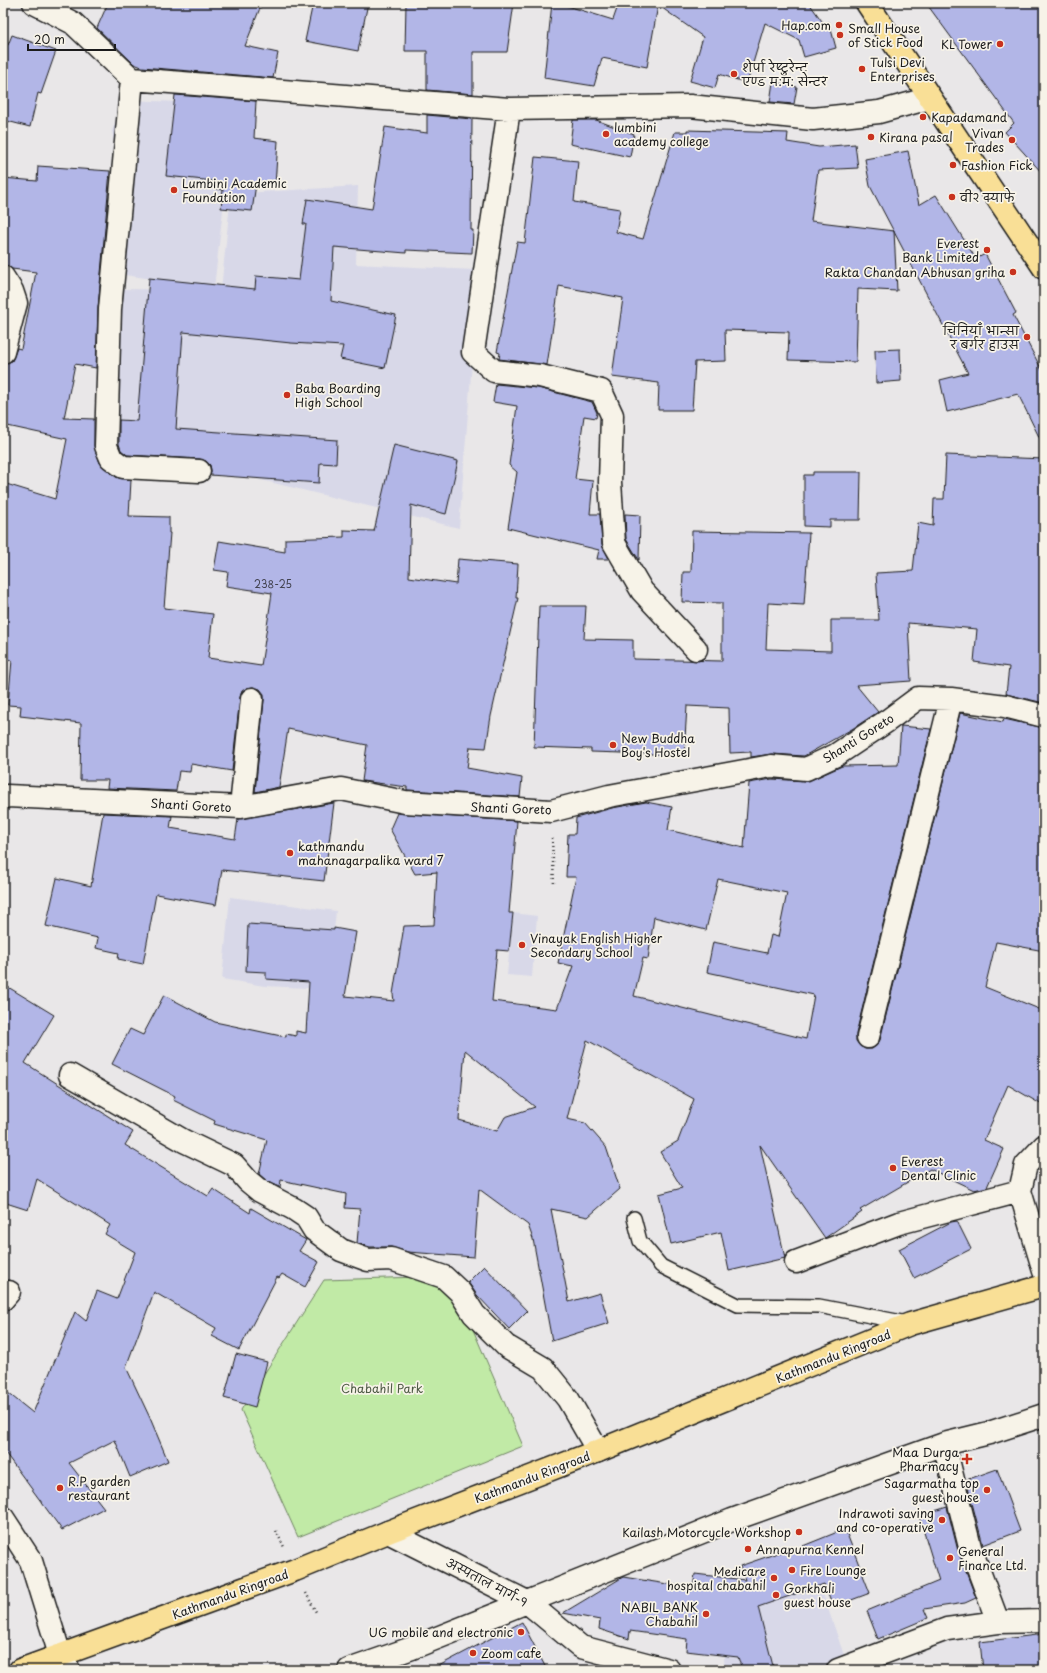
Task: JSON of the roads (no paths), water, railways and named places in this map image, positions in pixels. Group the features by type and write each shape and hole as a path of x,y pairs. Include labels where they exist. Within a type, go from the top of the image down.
{"main road":[{"path":"867,3 1044,268"},
{"name":"Kathmandu Ringroad","path":"20,1670 65,1662 388,1532 598,1451 910,1324 1044,1286"}],"street":[{"path":"34,3 73,23 132,79 509,109 690,106 813,119 879,112 930,98"},
{"path":"132,79 110,310 106,446 111,458 123,467 199,471"},
{"path":"509,109 473,352 494,371 540,376 601,391 612,415 610,482 614,543 642,591 696,649"},
{"path":"3,277 12,291 16,303 3,352"},
{"name":"Shanti Goreto","path":"4,791 241,807 341,789 405,802 551,811 609,796 771,766 806,769 836,755 888,721 918,698 951,699 1005,706 1044,716"},
{"path":"241,807 252,699"},
{"path":"868,1037 951,699"},
{"path":"70,1075 184,1141 234,1165 248,1181 260,1191 294,1208 306,1217 314,1230 341,1250 368,1260 391,1260 444,1277 460,1292 474,1314 506,1346 543,1368 568,1399 598,1451"},
{"path":"1044,1146 1026,1165 1020,1191 1044,1271"},
{"path":"796,1262 899,1223 1020,1191"},
{"path":"349,1670 412,1648 563,1586 732,1520 944,1444 1044,1415"},
{"path":"944,1444 970,1547 998,1622"},
{"path":"3,1518 30,1561 65,1662"},
{"name":"अस्पताल मार्ग-१","path":"388,1532 527,1602 581,1647 669,1670"},
{"path":"838,1670 947,1629 998,1622 1044,1621"}],"lane":[{"path":"634,1218 640,1241 661,1266 738,1305 819,1306 910,1324"}],"place":[{"name":"Hap.com","path":"839,25"},
{"name":"Small House of Stick Food","path":"840,35"},
{"name":"KL Tower","path":"1000,44"},
{"name":"Tulsi Devi Enterprises","path":"862,69"},
{"name":"शेर्पा रेष्टुरेन्ट एण्ड म:म: सेन्टर","path":"734,74"},
{"name":"Kapadamand","path":"923,117"},
{"name":"lumbini academy college","path":"606,134"},
{"name":"Kirana pasal","path":"871,137"},
{"name":"Vivan Trades","path":"1012,140"},
{"name":"Fashion Fick","path":"953,165"},
{"name":"Lumbini Academic Foundation","path":"174,190"},
{"name":"वी२ क्याफे","path":"952,197"},
{"name":"Everest Bank Limited","path":"987,250"},
{"name":"Rakta Chandan Abhusan griha","path":"1013,272"},
{"name":"चिनियाँ भान्सा र बर्गर हाउस","path":"1027,337"},
{"name":"Baba Boarding High School","path":"287,395"},
{"name":"New Buddha Boy's Hostel","path":"613,745"},
{"name":"kathmandu mahanagarpalika ward 7","path":"290,853"},
{"name":"Vinayak English Higher Secondary School","path":"522,945"},
{"name":"Everest Dental Clinic","path":"893,1168"},
{"name":"Maa Durga Pharmacy","path":"967,1459"},
{"name":"R.P garden restaurant","path":"60,1488"},
{"name":"Sagarmatha top guest house","path":"987,1490"},
{"name":"Indrawoti saving and co-operative","path":"942,1520"},
{"name":"Kailash Motorcycle Workshop","path":"799,1532"},
{"name":"Annapurna Kennel","path":"748,1549"},
{"name":"General Finance Ltd.","path":"950,1558"},
{"name":"Fire Lounge","path":"792,1570"},
{"name":"Medicare hospital chabahil","path":"774,1578"},
{"name":"Gorkhali guest house","path":"776,1595"},
{"name":"NABIL BANK Chabahil","path":"706,1614"},
{"name":"UG mobile and electronic","path":"521,1632"},
{"name":"Zoom cafe","path":"473,1653"}],"park label":[{"name":"Chabahil Park","path":"382,1388"}]}
